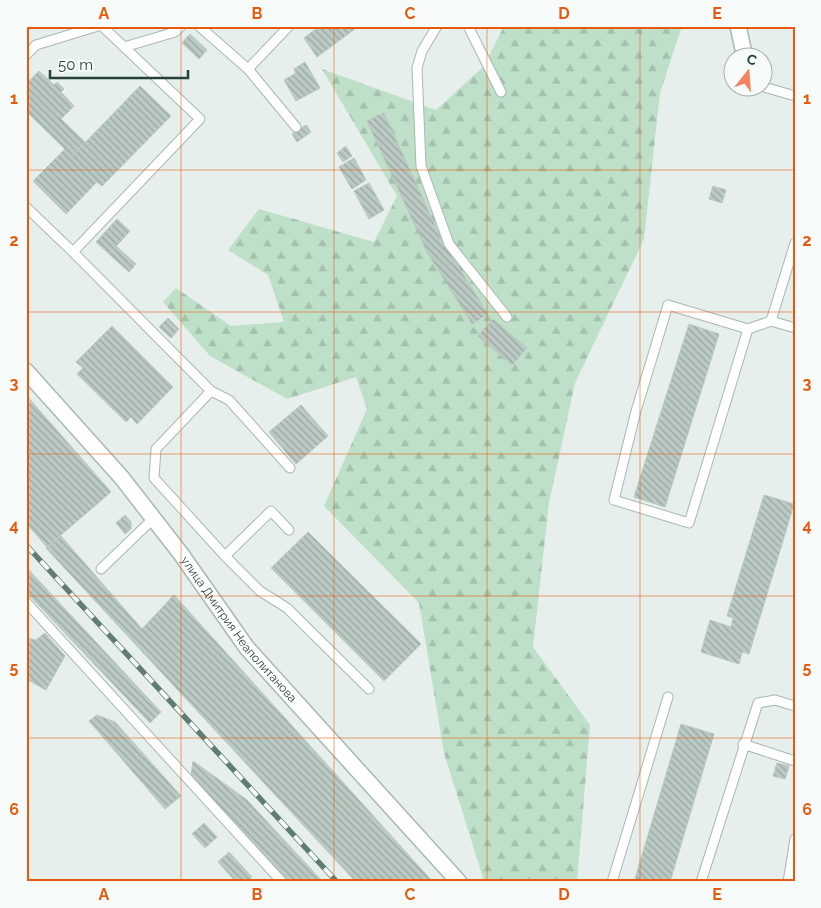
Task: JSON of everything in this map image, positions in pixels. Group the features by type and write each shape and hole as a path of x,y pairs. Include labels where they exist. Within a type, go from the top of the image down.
{"street":[{"path":"738,26 743,48"},
{"name":"улица Дмитрия Неаполитанова","path":"26,371 122,478 154,518 247,648 459,882"}],"lane":[{"path":"26,55 36,45 98,26"},
{"path":"72,252 200,118 102,26"},
{"path":"124,47 175,32 180,26"},
{"path":"199,26 248,69 296,127"},
{"path":"248,69 289,26"},
{"path":"438,26 422,51 417,68 421,166 449,244 507,317"},
{"path":"468,26 502,92"},
{"path":"774,90 795,96"},
{"path":"26,207 210,391 229,400 290,468"},
{"path":"771,321 795,243"},
{"path":"748,329 689,523 614,500 636,411 668,305 748,329 771,321 795,328"},
{"path":"210,391 156,449 154,478 225,556 260,591 286,608 369,689"},
{"path":"225,556 271,512 289,530"},
{"path":"100,569 154,518"},
{"path":"26,602 282,882"},
{"path":"612,882 668,697"},
{"path":"702,882 758,703 775,700 795,706"},
{"path":"744,744 795,761"},
{"path":"788,882 795,839"}],"green space":[{"path":"504,26 682,26 660,93 644,239 575,383 549,503 533,647 590,725 577,882 484,881 444,753 419,603 324,506 367,409 356,377 287,399 210,356 163,302 176,288 231,326 284,322 268,275 228,250 259,209 374,242 397,196 322,69 436,110 484,66"}],"building":[{"path":"320,26 359,26 317,57 304,38"},
{"path":"190,34 207,50 199,59 182,43"},
{"path":"305,62 320,88 296,101 284,80 296,73 294,69"},
{"path":"39,71 54,85 57,82 64,89 61,92 74,106 61,119 85,142 72,156 26,111 26,84"},
{"path":"140,86 171,116 102,186 97,182 66,214 33,181 65,149 72,156"},
{"path":"384,113 442,241 488,314 472,324 427,252 367,121"},
{"path":"306,125 311,132 297,142 292,134"},
{"path":"346,146 352,156 343,162 337,153"},
{"path":"354,158 366,180 352,189 339,167"},
{"path":"369,183 384,210 369,219 354,191"},
{"path":"713,186 726,190 722,203 709,199"},
{"path":"117,219 130,231 109,254 96,242"},
{"path":"116,246 136,264 129,272 109,254"},
{"path":"168,318 179,329 171,338 159,327"},
{"path":"493,319 527,348 512,365 478,336"},
{"path":"689,324 719,334 665,507 634,497"},
{"path":"112,326 173,387 137,424 131,417 126,422 77,374 83,368 76,362"},
{"path":"26,395 111,492 47,547 26,523"},
{"path":"301,405 328,436 296,464 269,432"},
{"path":"764,495 794,504 749,654 742,652 739,664 701,652 710,620 731,627 733,618 727,616"},
{"path":"125,515 131,522 131,529 125,534 116,523"},
{"path":"308,532 421,644 384,681 271,568"},
{"path":"61,536 142,629 174,595 433,882 356,882 46,548"},
{"path":"26,567 161,712 150,723 26,592"},
{"path":"45,633 65,656 46,690 26,679 26,638 36,640"},
{"path":"97,715 115,722 181,796 165,809 89,721"},
{"path":"681,724 714,734 670,882 634,882"},
{"path":"193,761 247,800 323,882 290,882 191,776"},
{"path":"777,763 789,766 785,779 773,776"},
{"path":"204,823 217,837 205,848 192,834"},
{"path":"229,852 252,877 247,882 236,882 218,862"}],"railway":[{"path":"26,545 337,882"}]}
